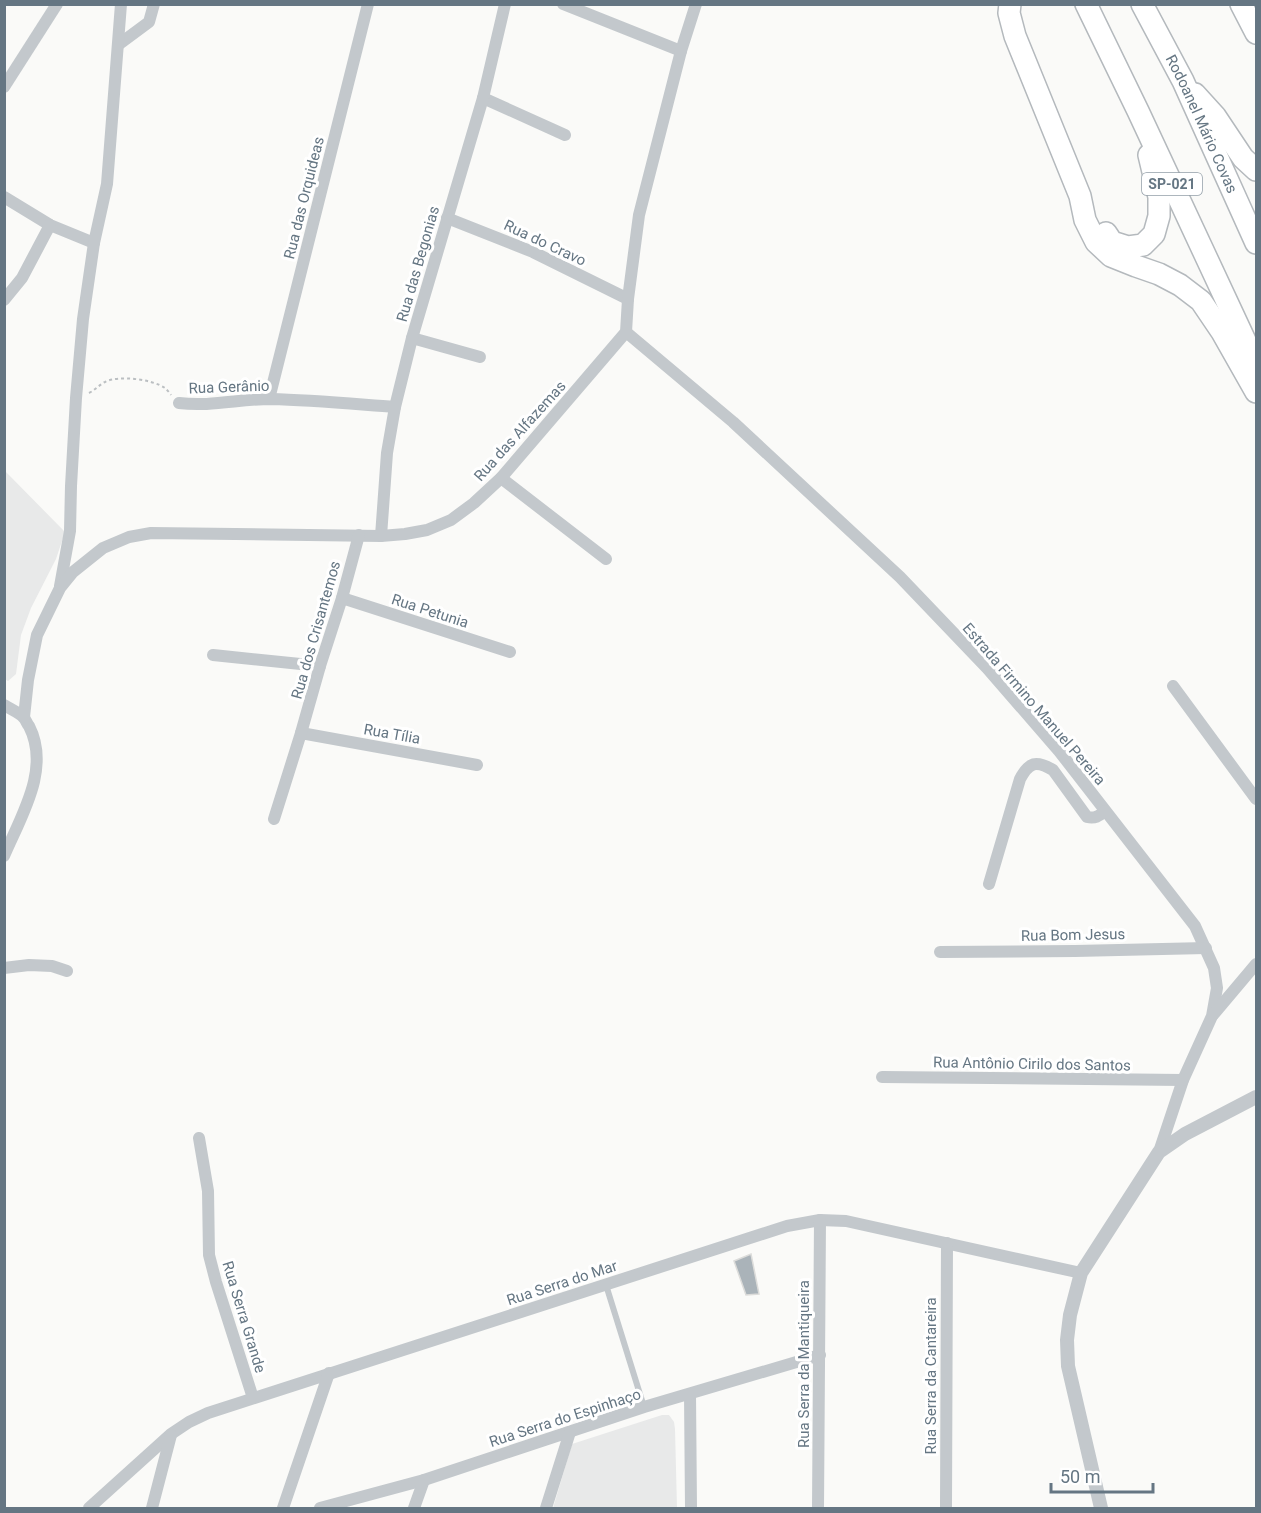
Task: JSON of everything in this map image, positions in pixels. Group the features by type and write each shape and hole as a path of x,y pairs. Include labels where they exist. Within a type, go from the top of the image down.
{"highway":[{"path":"1010,4 1009,13 1015,36 1080,196 1085,220 1096,242 1111,256 1159,274 1180,285 1201,301 1257,392"},
{"name":"SP-021","path":"1086,4 1257,364"},
{"name":"Rodoanel Mário Covas","path":"1142,4 1183,81 1257,243"},
{"path":"1241,4 1257,33"},
{"path":"1183,81 1215,116 1243,158 1257,170"},
{"path":"1080,196 1112,242 1128,247 1143,245 1154,234 1159,216 1159,197 1138,111"}],"street":[{"path":"4,87 57,4"},
{"path":"60,588 70,531 76,398 84,319 94,243 107,184 121,4"},
{"path":"118,45 149,22 154,4"},
{"name":"Rua das Orquideas","path":"269,399 368,4"},
{"name":"Rua das Begonias","path":"381,536 387,453 395,406 412,338 483,98 505,4"},
{"path":"563,4 681,51"},
{"path":"626,332 639,215 681,51 696,4"},
{"path":"483,98 564,135"},
{"path":"4,197 50,225 94,243"},
{"name":"Rua do Cravo","path":"447,218 533,252 628,298"},
{"path":"4,300 22,278 50,225"},
{"name":"Rua das Alfazemas","path":"24,717 28,680 37,635 60,588 73,572 103,548 129,537 151,532 381,536 427,531 451,520 501,478 626,332"},
{"name":"Estrada Firmino Manuel Pereira","path":"626,332 734,422 900,577 987,668 1059,750 1195,926 1214,968 1217,988 1212,1016 1182,1080 1159,1152"},
{"path":"412,338 480,357"},
{"name":"Rua Gerânio","path":"179,403 195,405 269,399 395,406"},
{"path":"501,478 606,559"},
{"name":"Rua dos Crisantemos","path":"274,819 302,733 359,535"},
{"name":"Rua Petunia","path":"342,598 510,652"},
{"path":"213,655 320,666"},
{"path":"1173,686 1257,799"},
{"path":"4,705 24,717 34,737 37,750 37,767 32,789 4,856"},
{"name":"Rua Tília","path":"302,733 477,765"},
{"path":"988,884 1020,779 1031,764 1046,766 1053,770 1087,817 1098,817 1105,811"},
{"name":"Rua Bom Jesus","path":"940,952 1206,948"},
{"path":"1212,1016 1257,964"},
{"path":"4,968 29,965 52,966 67,971"},
{"name":"Rua Antônio Cirilo dos Santos","path":"882,1077 1182,1080"},
{"path":"1101,1509 1068,1366 1067,1340 1070,1315 1081,1273 1159,1152 1185,1134 1257,1097"},
{"name":"Rua Serra Grande","path":"199,1138 208,1191 209,1255 253,1398"},
{"name":"Rua Serra do Mar","path":"88,1509 171,1434 208,1413 788,1226 820,1220 846,1221 1081,1273"},
{"name":"Rua Serra da Mantiqueira","path":"818,1509 820,1220"},
{"name":"Rua Serra da Cantareira","path":"946,1509 947,1243"},
{"name":"Rua Serra do Espinhaço","path":"320,1509 424,1480 644,1407 820,1355"},
{"path":"283,1509 329,1373"},
{"path":"690,1394 691,1509"},
{"path":"546,1509 570,1432"},
{"path":"152,1509 171,1434"},
{"path":"414,1509 424,1480"}],"lane":[{"path":"606,1285 644,1407"}],"path":[{"name":"Rua Gerânio","path":"76,398 93,391 105,382 120,378 158,385 179,403"}],"shaded area":[{"path":"5,471 65,532 56,559 31,608 21,635 16,674 8,681 5,679"},
{"path":"662,1415 669,1415 674,1422 677,1508 553,1508 572,1444"}],"building":[{"path":"751,1254 759,1294 746,1295 734,1261"}]}
